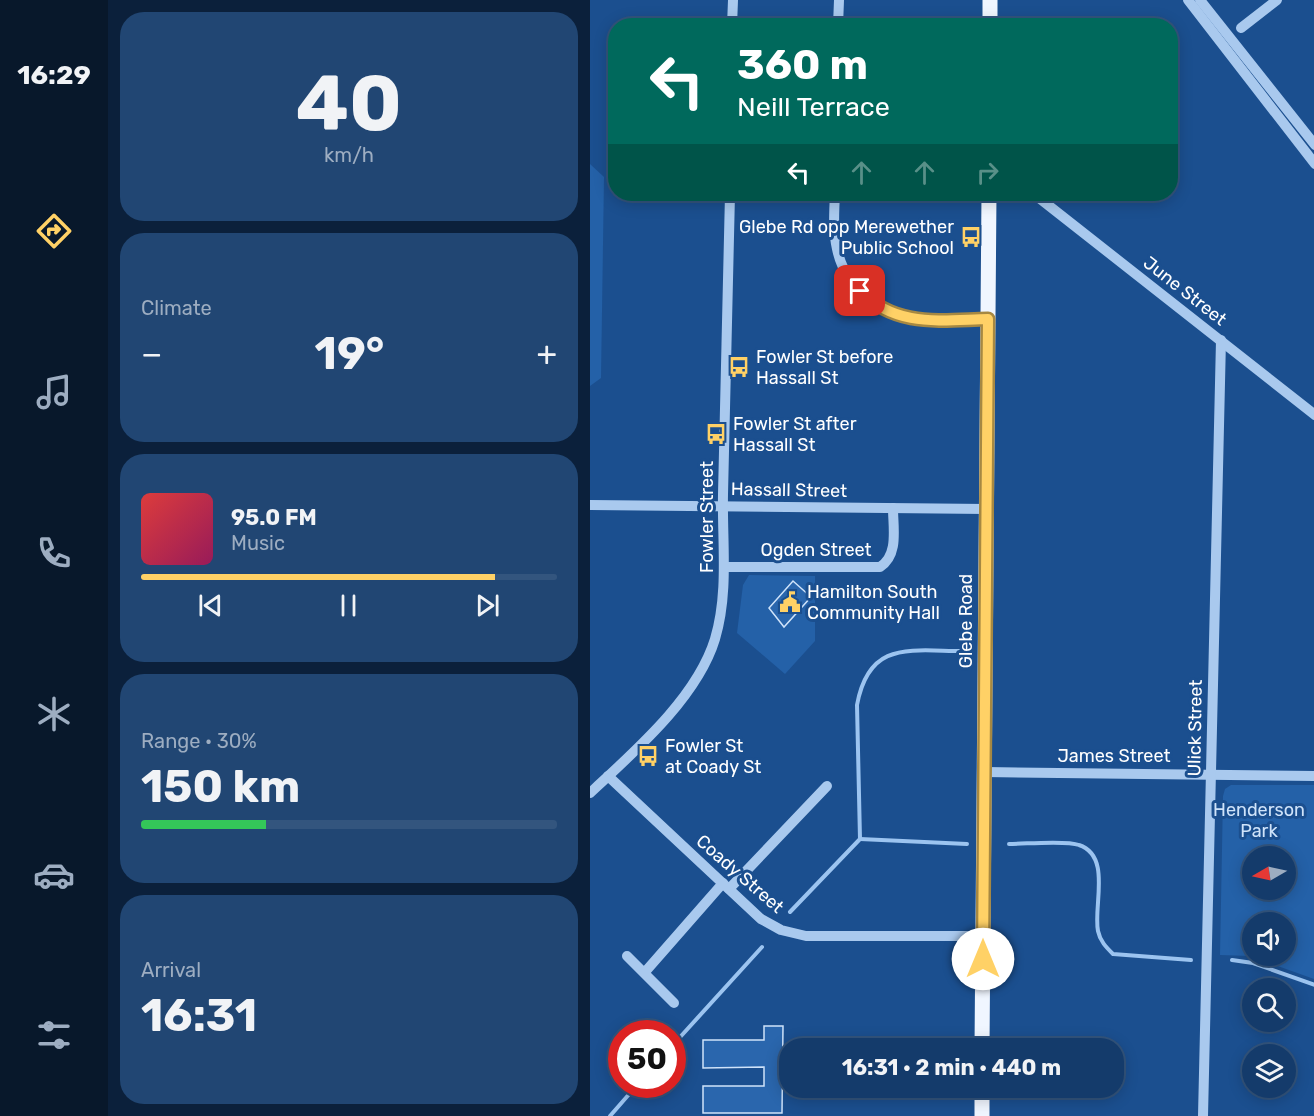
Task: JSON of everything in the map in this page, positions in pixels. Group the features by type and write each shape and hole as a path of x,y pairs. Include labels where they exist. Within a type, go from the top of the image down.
{"main road":[{"path":"990,0 990,18"},
{"name":"Glebe Road","path":"982,1038 989,201"},
{"path":"982,1098 982,1116"}],"street":[{"path":"732,18 733,0"},
{"path":"838,18 839,0"},
{"path":"1188,0 1314,164"},
{"path":"1200,0 1314,145"},
{"path":"1241,27 1277,0"},
{"name":"Fowler Street","path":"590,793 674,708 697,677 715,640 722,605 724,567 723,506 730,201"},
{"path":"835,201 838,251 851,282 869,300 893,315 919,320 988,319"},
{"name":"June Street","path":"1043,201 1314,415"},
{"name":"Ulick Street","path":"1203,1116 1221,340"},
{"name":"Hassall Street","path":"590,505 987,509"},
{"name":"Ogden Street","path":"724,567 880,567 888,562 893,552 893,508"},
{"name":"James Street","path":"985,772 1314,776"},
{"name":"Coady Street","path":"608,776 771,926 791,934 806,936 983,936"},
{"path":"645,972 726,886 827,786"},
{"path":"627,956 674,1003"}],"green space":[{"path":"590,164 604,177 601,378 590,386"},
{"path":"749,575 815,576 815,641 785,674 737,633 743,585"},
{"name":"Henderson Park","path":"1231,785 1314,785 1314,979 1278,966 1296,966 1296,912 1242,912 1242,956 1220,955 1225,789"}],"building":[{"name":"Hamilton South Community Hall","path":"793,581 811,597 784,627 769,608"},
{"path":"764,1026 783,1026 783,1038 779,1038 779,1098 782,1098 782,1113 703,1113 703,1086 764,1086 764,1067 703,1068 703,1040 764,1040"}],"waterway":[{"path":"790,912 860,839 857,705 863,684 871,669 882,659 909,651 963,651"},
{"path":"860,839 967,844"},
{"path":"1009,844 1065,843 1079,845 1089,851 1098,870 1098,931 1108,949 1113,954 1191,960"},
{"path":"686,1031 762,947"},
{"path":"1232,960 1253,963 1315,985"},
{"path":"610,1116 626,1098"}],"place":[{"name":"Glebe Rd opp Merewether Public School","path":"971,237"},
{"name":"Fowler St before Hassall St","path":"739,367"},
{"name":"Fowler St after Hassall St","path":"716,434"},
{"name":"Hamilton South Community Hall","path":"790,602"},
{"name":"Fowler St at Coady St","path":"648,756"}],"route":[{"path":"860,291 869,300 893,315 919,320 988,319 983,959"}]}
